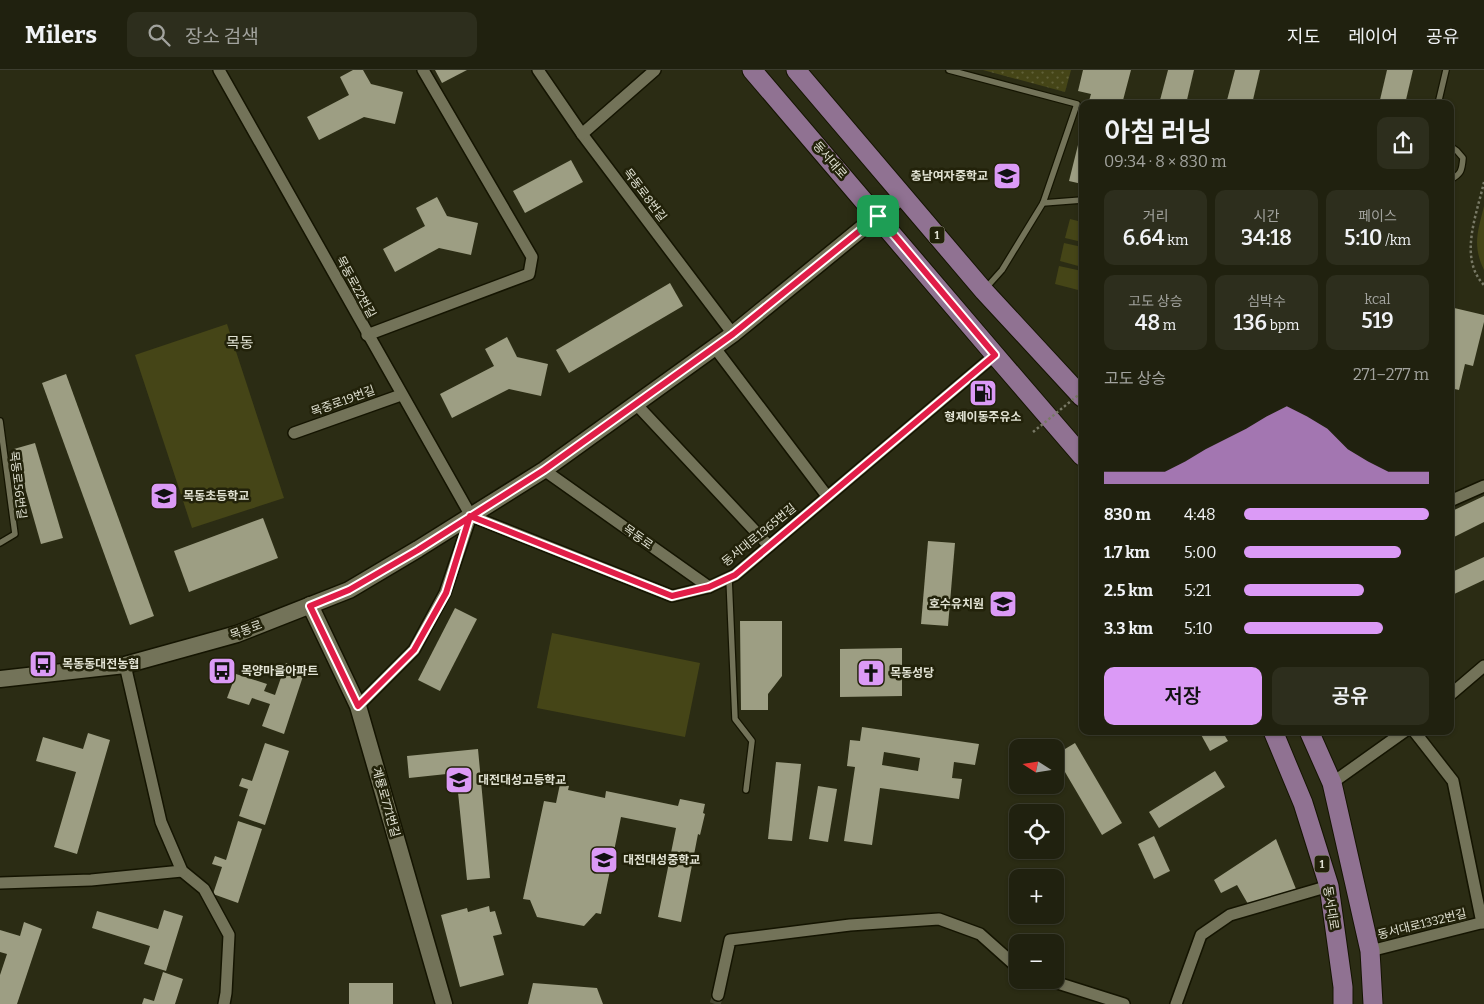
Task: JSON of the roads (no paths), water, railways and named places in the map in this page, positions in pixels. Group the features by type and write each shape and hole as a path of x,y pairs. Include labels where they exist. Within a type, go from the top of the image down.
{"main road":[{"name":"동서대로","path":"752,70 1079,453"},
{"name":"1","path":"796,70 984,290 1079,394"},
{"name":"목동로","path":"0,679 126,666 237,634 349,590 418,550 544,470 715,348 903,195"},
{"name":"계룡로771번길","path":"310,606 358,706 444,1004"},
{"name":"동서대로","path":"1275,735 1303,803 1329,886 1343,986 1343,1004"},
{"path":"1311,735 1332,784 1370,951 1373,1004"}],"street":[{"name":"목동로22번길","path":"220,70 470,516"},
{"path":"367,335 529,274 532,257 423,70"},
{"name":"목동로8번길","path":"538,70 582,134 733,334"},
{"path":"582,134 655,70"},
{"path":"715,348 827,496"},
{"name":"동서대로1365번길","path":"470,516 672,596 709,587 735,575 995,355"},
{"name":"목중로19번길","path":"294,433 401,394"},
{"path":"636,404 769,546"},
{"name":"목동로","path":"544,470 709,587"},
{"path":"1454,499 1484,486"},
{"path":"358,706 414,650 446,593 470,516"},
{"path":"126,666 162,822 182,872 204,889 229,935 224,1004"},
{"path":"1454,691 1484,666"},
{"path":"1332,784 1399,735"},
{"name":"동서대로1332번길","path":"1370,951 1483,922 1453,781 1417,735"},
{"path":"0,883 91,880 182,872"},
{"path":"1176,1004 1201,935 1230,915 1329,886"},
{"path":"718,996 730,940 850,925 939,919 980,934 1009,960"},
{"path":"1064,985 1124,1004"}],"lane":[{"path":"950,70 1077,104 1042,203 1002,270 984,290"},
{"path":"1439,100 1446,70"},
{"path":"1454,149 1463,158 1463,166 1459,175 1454,178"},
{"path":"1042,203 1079,200"},
{"name":"목동로56번길","path":"0,421 15,534 0,543"},
{"path":"729,578 735,719 752,741 746,790"}],"tunnel":[{"path":"715,1004 718,995"}],"place":[{"name":"충남여자중학교","path":"1007,176"},
{"name":"형제이동주유소","path":"983,393"},
{"name":"목동초등학교","path":"164,496"},
{"name":"호수유치원","path":"1003,604"},
{"name":"목동동대전농협","path":"43,664"},
{"name":"목양마을아파트","path":"222,671"},
{"name":"목동성당","path":"871,673"},
{"name":"대전대성고등학교","path":"459,780"},
{"name":"대전대성중학교","path":"604,860"}],"district":[{"name":"목동","path":"240,343"}]}
